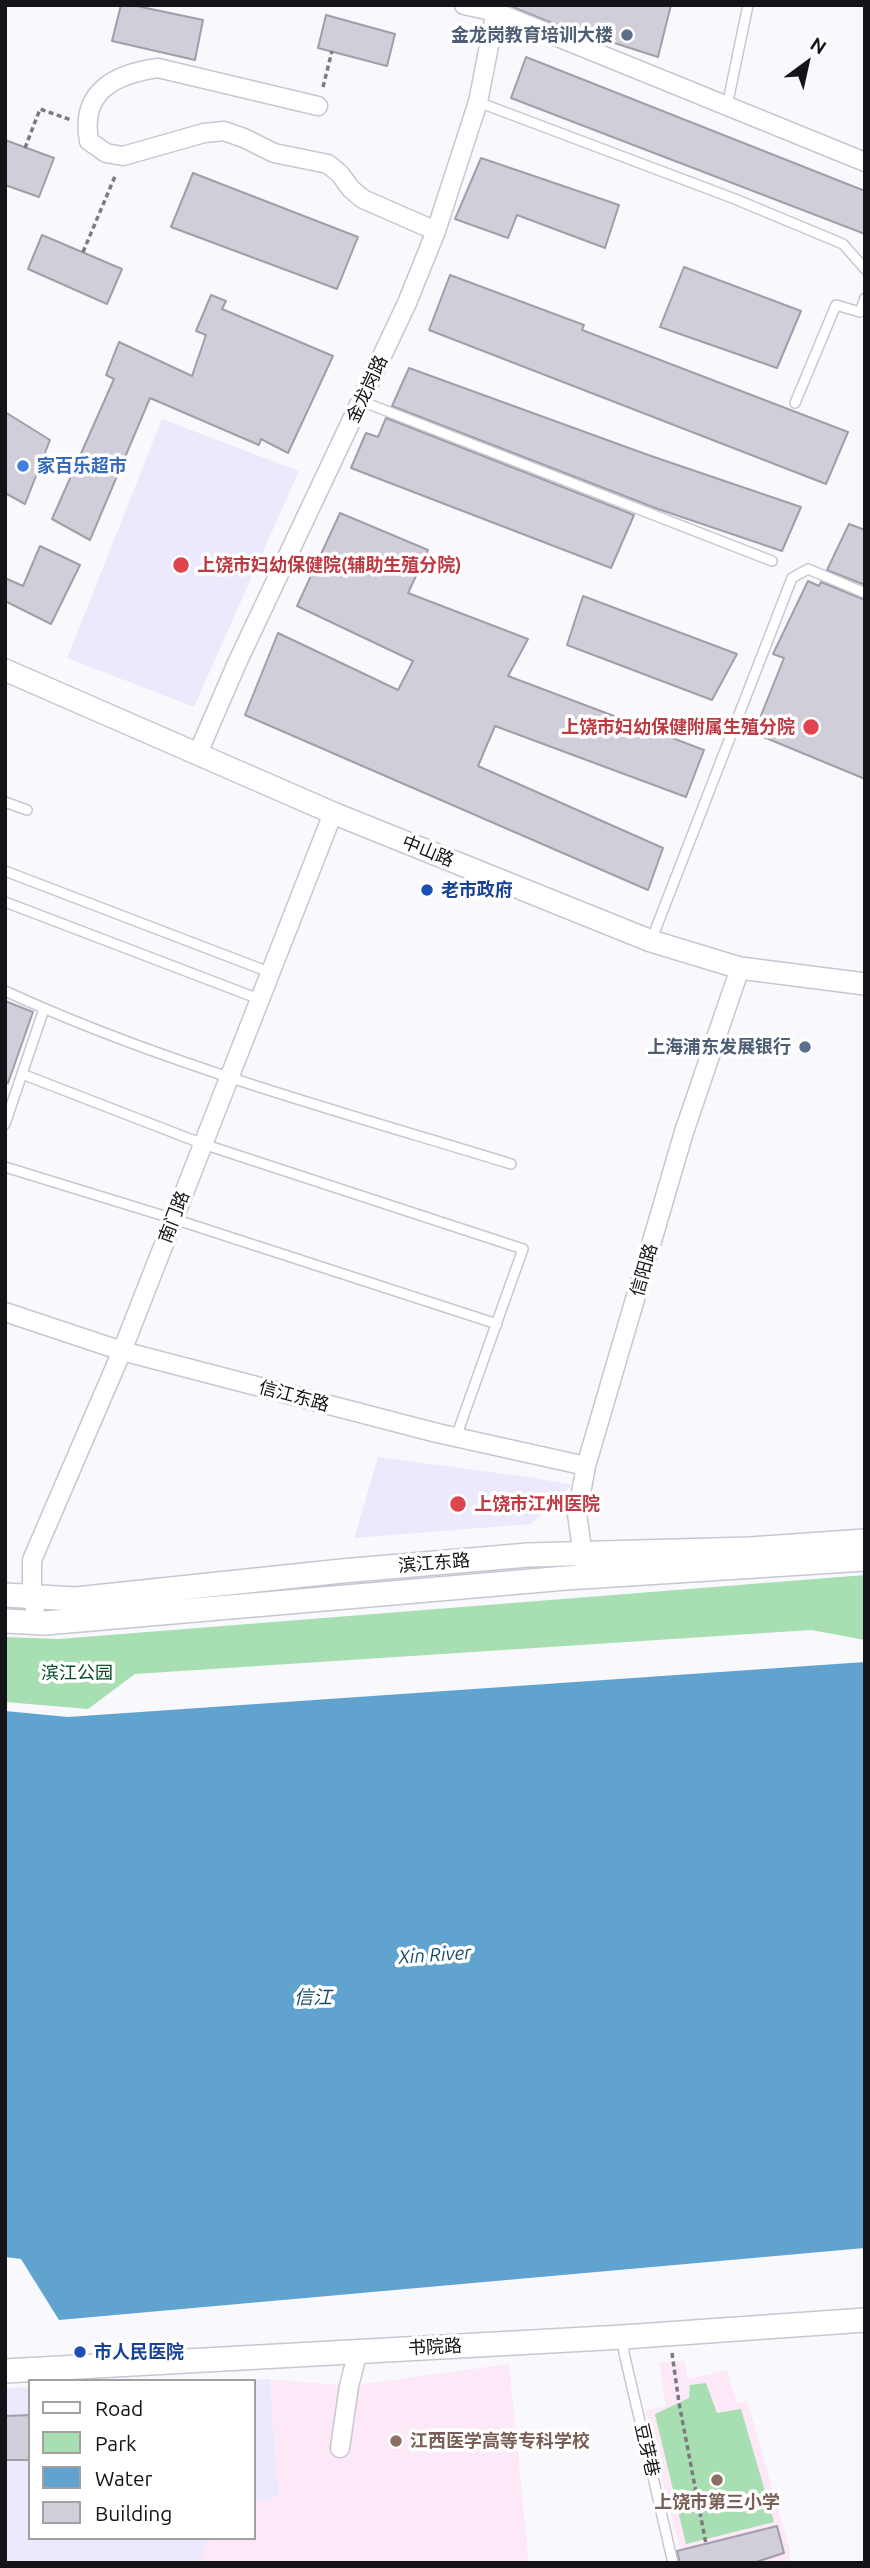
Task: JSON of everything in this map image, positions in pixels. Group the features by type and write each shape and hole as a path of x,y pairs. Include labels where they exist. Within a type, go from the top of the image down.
{"main road":[{"name":"滨江东路","path":"5,1621 38,1622 584,1565 865,1541"},
{"name":"滨江东路","path":"5,1595 76,1599 528,1555 584,1565 865,1559"},
{"name":"书院路","path":"5,2371 623,2337 865,2320"}],"street":[{"path":"464,5 496,8 865,162"},
{"name":"金龙岗路","path":"198,753 237,663 407,303 436,232 478,102 496,8"},
{"path":"318,106 158,68 127,74 100,90 89,107 86,125 89,141 106,153 123,156 204,133 224,131 274,153 328,164 363,199 436,232"},
{"name":"中山路","path":"5,670 333,813 652,941 740,968 865,984"},
{"name":"南门路","path":"38,1622 32,1597 32,1559 122,1351 333,813"},
{"name":"信阳路","path":"584,1565 577,1514 586,1466 684,1132 740,968"},
{"name":"信江东路","path":"5,1312 122,1351 456,1437 586,1466"},
{"path":"340,2448 349,2386 358,2351"}],"lane":[{"path":"727,106 748,5"},
{"path":"478,102 735,199 843,244 865,269"},
{"path":"795,403 836,305 860,312 865,298"},
{"path":"361,401 772,561"},
{"path":"652,941 792,578 808,569 865,593"},
{"path":"5,802 27,810"},
{"path":"5,871 269,972"},
{"path":"5,902 259,999"},
{"path":"5,991 44,1009 228,1077 511,1164"},
{"path":"5,1124 9,1100 22,1074 44,1009"},
{"path":"22,1074 203,1144 523,1249 456,1437"},
{"path":"5,1167 497,1324"},
{"name":"豆芽巷","path":"623,2337 624,2353 673,2563"}],"path":[{"path":"318,106 332,51"},
{"path":"25,148 40,109 86,125"},
{"path":"83,252 123,156"},
{"path":"670,2334 679,2403 706,2544"}],"shaded area":[{"name":"上饶市妇幼保健院(辅助生殖分院)","path":"162,419 299,471 194,707 67,658"},
{"name":"上饶市江州医院","path":"378,1457 572,1485 531,1524 354,1538"},
{"name":"上饶市第三小学","path":"684,2361 688,2379 727,2370 737,2404 747,2400 790,2550 790,2563 683,2563 646,2411 666,2406 659,2362"},
{"name":"江西医学高等专科学校","path":"509,2364 529,2563 199,2563 208,2540 256,2540 256,2501 279,2497 270,2379 349,2386"},
{"path":"270,2379 279,2497 256,2501 256,2380"},
{"path":"28,2387 28,2540 208,2540 199,2563 5,2563 5,2388"}],"green space":[{"name":"滨江公园","path":"865,1575 865,1640 811,1630 135,1674 88,1709 5,1702 5,1637 59,1639"},
{"name":"上饶市第三小学","path":"706,2383 717,2413 741,2409 774,2522 686,2544 655,2414 689,2398 690,2385"}],"water":[{"name":"信江","path":"865,1662 865,2248 59,2320 21,2259 5,2257 5,1711 68,1717"}],"building":[{"path":"121,5 203,20 195,60 112,41"},
{"name":"金龙岗教育培训大楼","path":"671,5 658,57 552,23 510,6"},
{"path":"326,15 395,34 387,66 318,48"},
{"path":"526,57 865,191 865,234 511,98"},
{"path":"5,140 54,158 39,197 5,185"},
{"path":"481,158 619,205 605,248 517,215 508,238 455,219"},
{"path":"193,173 358,237 337,289 171,227"},
{"path":"42,235 122,269 107,304 28,269"},
{"path":"684,267 801,311 777,368 660,327"},
{"path":"450,275 584,325 582,330 848,432 826,484 429,330"},
{"path":"211,295 226,301 222,309 333,356 288,453 261,439 259,445 150,398 90,540 52,519 114,379 106,375 119,342 192,376 206,335 196,331"},
{"path":"409,368 801,507 782,551 658,509 392,406"},
{"name":"家百乐超市","path":"5,412 50,440 25,504 5,493"},
{"path":"386,418 634,515 611,568 351,468 366,433 378,437"},
{"path":"340,513 428,550 408,593 528,639 508,676 704,750 686,797 495,726 478,766 663,848 648,890 245,715 278,633 398,690 413,661 297,606"},
{"path":"849,524 865,530 865,585 827,570"},
{"path":"40,546 80,565 51,624 5,601 5,578 23,586"},
{"path":"808,581 819,586 821,582 865,600 865,779 754,733 784,658 773,654"},
{"path":"583,596 737,654 712,700 567,645"},
{"path":"5,1001 33,1012 8,1083 5,1082"},
{"path":"28,2415 28,2460 5,2460 5,2416"},
{"path":"777,2526 784,2553 753,2563 680,2563 677,2551"}],"place":[{"name":"金龙岗教育培训大楼","path":"627,35"},
{"name":"家百乐超市","path":"23,466"},
{"name":"上饶市妇幼保健院(辅助生殖分院)","path":"181,565"},
{"name":"上饶市妇幼保健附属生殖分院","path":"811,727"},
{"name":"老市政府","path":"427,890"},
{"name":"上海浦东发展银行","path":"805,1047"},
{"name":"上饶市江州医院","path":"458,1504"},
{"name":"市人民医院","path":"80,2352"},
{"name":"江西医学高等专科学校","path":"396,2441"},
{"name":"上饶市第三小学","path":"717,2480"}],"water label":[{"name":"Xin River","path":"435,1955"}]}
